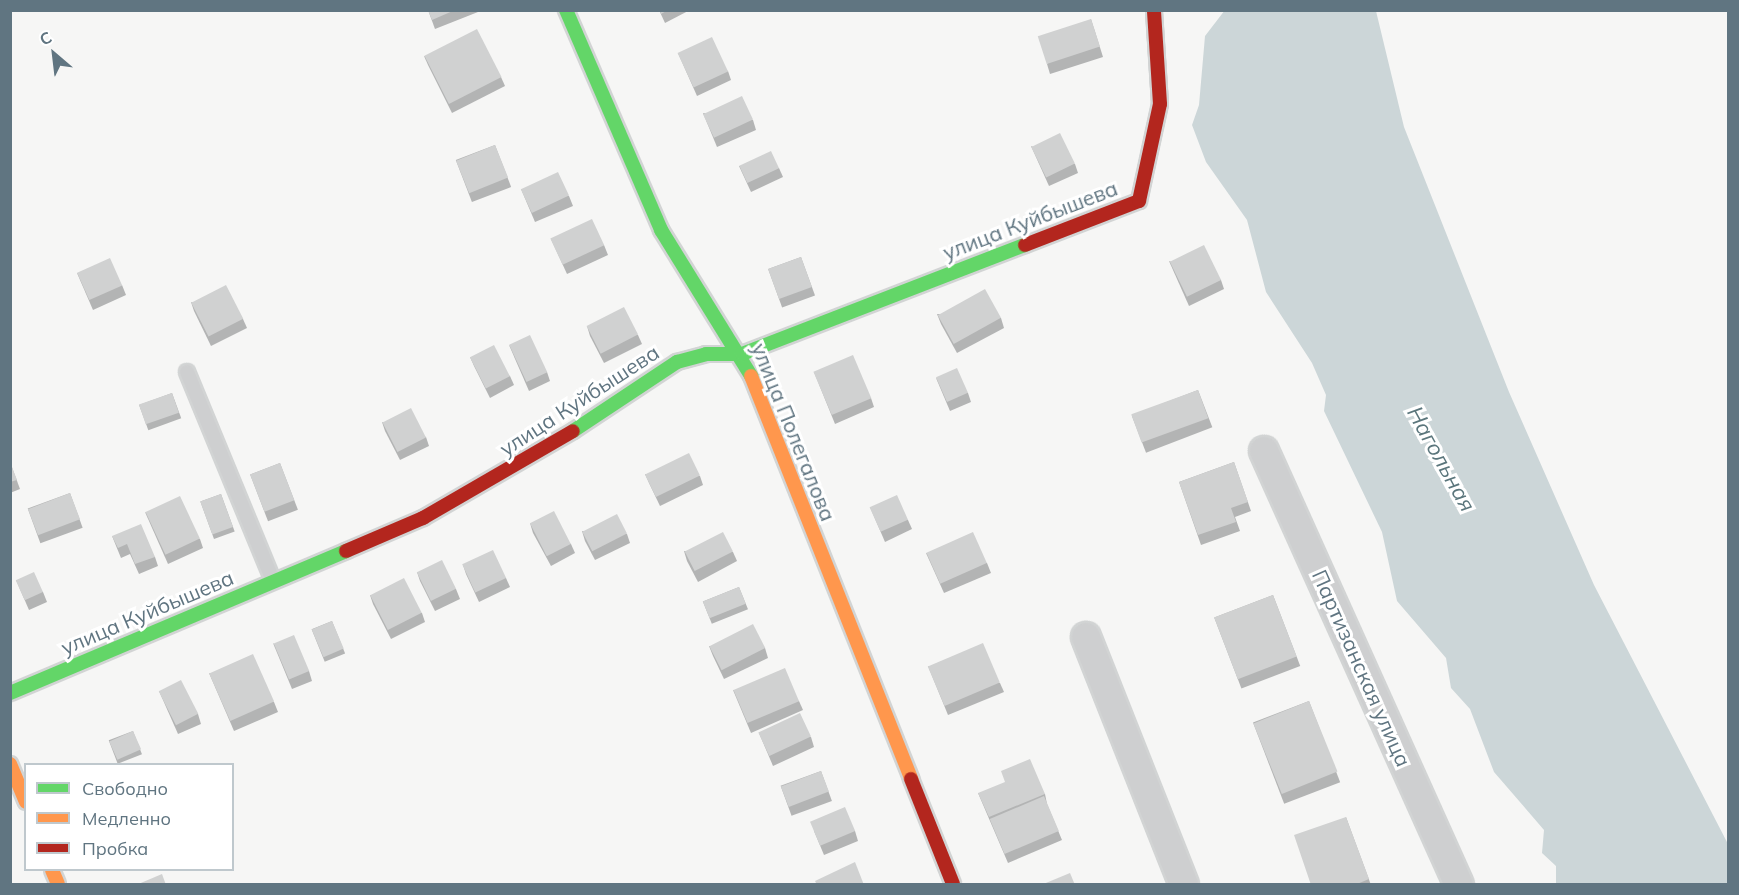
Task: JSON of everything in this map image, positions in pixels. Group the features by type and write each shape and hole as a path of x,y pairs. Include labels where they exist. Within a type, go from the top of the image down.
{"street":[{"name":"улица Полегалова","path":"566,10 661,230 742,354 952,885"},
{"name":"улица Куйбышева","path":"10,693 423,518 526,462 677,362 706,354 742,354 1139,201 1160,104 1154,10"},
{"name":"Партизанская улица","path":"1264,450 1459,885"},
{"path":"1086,637 1184,885"},
{"path":"10,764 24,797"},
{"path":"52,871 58,885"}],"lane":[{"path":"187,372 273,582"}],"water":[{"name":"Нагольная","path":"1225,10 1376,11 1404,127 1509,392 1594,585 1728,844 1728,884 1556,884 1556,866 1542,853 1544,830 1494,772 1470,709 1451,688 1446,658 1397,601 1382,532 1324,411 1326,395 1312,363 1266,292 1247,220 1206,162 1192,125 1199,105 1205,36"}],"building":[{"path":"428,10 455,10 432,20"},
{"path":"1091,19 1100,47 1047,64 1038,36"},
{"path":"477,29 502,77 449,104 424,56"},
{"path":"712,37 728,71 694,87 678,53"},
{"path":"742,96 753,120 714,138 703,114"},
{"path":"1060,133 1075,164 1046,178 1031,147"},
{"path":"495,145 508,177 469,193 456,161"},
{"path":"771,151 779,168 747,183 739,166"},
{"path":"558,172 569,196 532,213 521,189"},
{"path":"592,219 604,245 563,265 550,238"},
{"path":"1204,245 1221,280 1187,297 1170,262"},
{"path":"801,257 812,287 779,299 768,269"},
{"path":"110,258 122,285 89,300 77,273"},
{"path":"226,285 243,319 209,337 191,303"},
{"path":"985,289 1001,318 954,344 938,315"},
{"path":"624,307 638,335 601,354 587,326"},
{"path":"530,335 547,372 526,382 509,345"},
{"path":"494,345 510,376 486,388 470,357"},
{"path":"853,355 871,398 832,415 813,372"},
{"path":"957,368 968,393 947,402 936,377"},
{"path":"1198,390 1208,418 1142,442 1131,414"},
{"path":"172,393 179,413 146,424 139,404"},
{"path":"411,408 426,437 397,452 382,423"},
{"path":"689,453 700,475 656,497 645,474"},
{"path":"10,462 17,480 10,482"},
{"path":"1234,462 1248,502 1231,508 1236,522 1198,535 1179,482"},
{"path":"280,463 294,500 264,512 250,474"},
{"path":"70,493 80,519 38,535 28,509"},
{"path":"221,494 233,527 212,534 200,502"},
{"path":"897,495 908,520 881,532 870,507"},
{"path":"180,496 200,539 165,555 146,512"},
{"path":"554,511 571,544 547,556 530,523"},
{"path":"617,514 627,534 592,551 582,532"},
{"path":"141,524 155,557 135,564 127,544 118,548 112,536"},
{"path":"723,532 733,552 695,571 685,552"},
{"path":"973,532 987,563 940,584 926,553"},
{"path":"493,550 506,578 475,592 462,564"},
{"path":"442,560 456,589 431,601 417,572"},
{"path":"34,572 43,592 25,600 16,580"},
{"path":"404,578 422,613 388,630 370,595"},
{"path":"739,587 746,604 710,618 703,602"},
{"path":"1273,595 1297,657 1238,679 1214,618"},
{"path":"332,621 344,649 323,657 312,630"},
{"path":"753,624 765,648 722,670 709,646"},
{"path":"294,635 309,671 289,679 274,644"},
{"path":"983,643 1000,683 945,706 928,666"},
{"path":"253,654 274,702 230,721 209,674"},
{"path":"785,668 799,701 748,723 733,690"},
{"path":"181,680 198,714 176,725 159,691"},
{"path":"1309,701 1337,771 1282,794 1253,723"},
{"path":"800,713 811,737 769,756 758,732"},
{"path":"133,731 141,749 117,760 109,742"},
{"path":"1030,759 1045,794 989,817 978,793 1005,782 1001,771"},
{"path":"821,771 829,792 789,807 781,786"},
{"path":"1044,796 1059,831 1005,854 990,819"},
{"path":"845,807 855,831 820,846 810,822"},
{"path":"1346,817 1369,879 1357,885 1311,885 1294,835"},
{"path":"855,862 864,885 817,885 815,881"},
{"path":"1070,873 1075,885 1041,885"},
{"path":"162,874 166,885 136,885"}],"traffic: fast":[{"path":"566,10 661,230 751,376"},
{"path":"573,431 677,362 706,354 742,354 1025,245"},
{"path":"10,693 346,551"}],"traffic: slow":[{"path":"751,376 911,779"},
{"path":"10,764 24,797"},
{"path":"52,871 58,884"}],"traffic: jam":[{"path":"1025,245 1139,201 1160,104 1154,10"},
{"path":"346,551 423,518 573,431"},
{"path":"911,779 953,884"}]}
